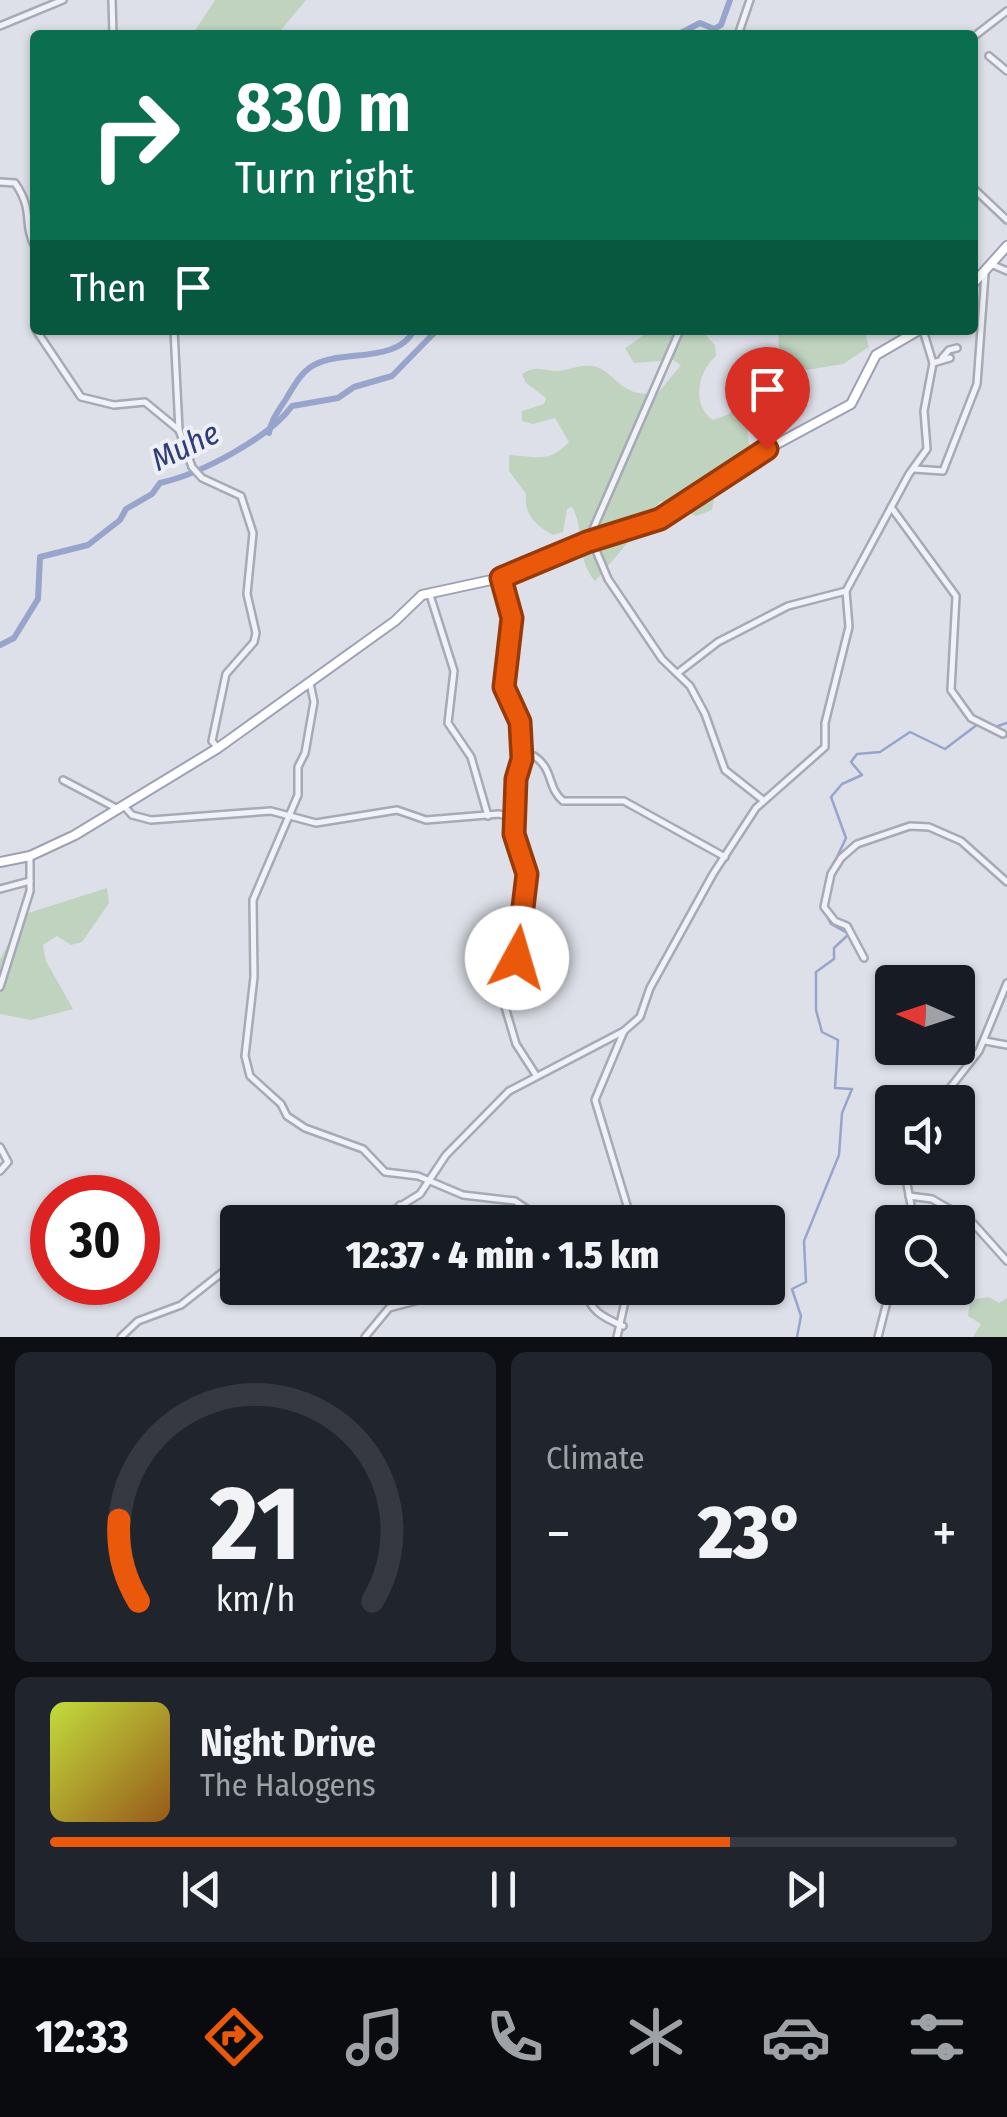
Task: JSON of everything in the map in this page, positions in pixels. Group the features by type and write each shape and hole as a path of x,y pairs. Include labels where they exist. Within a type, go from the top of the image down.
{"main road":[{"path":"978,280 1007,246"},
{"path":"0,862 30,856 121,808 218,748 395,622 413,600 430,592 501,578 660,519 738,465 850,404 876,355 912,335"}],"street":[{"path":"0,26 63,0"},
{"path":"112,0 113,30"},
{"path":"740,30 750,0"},
{"path":"978,33 1007,11"},
{"path":"989,56 997,67 1007,71"},
{"path":"0,182 16,183 28,201 30,238"},
{"path":"978,193 1007,220"},
{"path":"993,266 1007,272"},
{"path":"914,468 943,471 970,406 983,343 985,274"},
{"path":"41,335 81,397 114,406 145,402 178,430"},
{"path":"174,335 178,430 194,469 241,496 253,533 254,556 247,594 256,633 254,642 226,674 212,723 212,741 218,748"},
{"path":"678,335 590,542 608,578 662,658 679,672 705,714 725,770 763,800"},
{"path":"402,1205 420,1194 446,1155 486,1111 536,1074 624,1031 640,1017 650,988 725,857 763,800 828,741 825,723 850,627 846,591 927,448 924,408 933,363 923,335"},
{"path":"933,363 948,350 957,348"},
{"path":"942,358 950,358"},
{"path":"891,507 956,596 951,690 982,728 1000,730 1003,734"},
{"path":"501,578 512,618 504,687 520,722 522,759 514,834 527,874 517,958 503,1000 516,1044 536,1074"},
{"path":"679,672 718,642 788,606 846,591"},
{"path":"430,592 454,671 448,724 471,758 488,816"},
{"path":"310,683 314,702 291,817 266,860 252,900 254,977 245,1056 250,1076 304,1128 363,1149 385,1172 463,1195 521,1205"},
{"path":"522,759 534,756 548,768 555,793 563,801 624,801 725,857"},
{"path":"63,780 132,815 151,820 271,810 316,823 397,810 426,820 516,818"},
{"path":"864,958 848,926 835,921 824,907 833,869 856,844 921,825 964,843 1007,882"},
{"path":"0,987 30,881 30,856"},
{"path":"0,889 30,881"},
{"path":"952,1085 984,1041 1007,983"},
{"path":"624,1031 595,1100 627,1205"},
{"path":"984,1041 1007,1045"},
{"path":"0,1147 8,1162 0,1171"},
{"path":"907,1185 909,1205"},
{"path":"909,1196 932,1199 972,1222 1007,1260"},
{"path":"121,1337 138,1321 165,1315 181,1305 220,1274"},
{"path":"365,1337 389,1308 400,1305"},
{"path":"591,1305 600,1316 623,1326"},
{"path":"617,1337 626,1305"},
{"path":"878,1337 886,1305"}],"green space":[{"path":"215,0 306,0 281,30 195,30"},
{"path":"644,335 706,335 715,345 716,356 705,370 699,388 702,406 713,420 729,414 764,372 778,375 783,396 747,432 752,458 716,488 712,510 696,516 661,501 655,507 656,526 631,539 595,581 585,563 572,507 567,509 563,532 553,535 541,527 532,519 526,494 509,471 509,455 548,456 569,442 555,418 533,424 522,421 522,411 544,404 546,398 526,383 522,374 534,369 558,371 593,366 626,388 645,394 658,393 681,365 673,360 634,363 625,348"},
{"path":"778,335 865,335 869,347 843,364 807,370 779,351"},
{"path":"107,888 109,903 82,942 71,945 57,936 43,945 46,961 73,1009 31,1020 0,1014 0,959 25,914"},
{"path":"989,1297 999,1303 1007,1298 1007,1337 973,1337 981,1324 968,1316 975,1299"}],"waterway":[{"name":"Muhe","path":"687,30 700,23 714,29 721,25 730,0"},
{"path":"269,433 295,384 311,367 328,360 383,352 410,335"},
{"name":"Muhe","path":"0,645 14,638 38,599 40,557 88,545 120,520 126,509 152,494 160,483 232,454 267,431 292,406 338,398 354,387 392,376 432,335"},
{"path":"995,727 1007,723"},
{"path":"829,874 846,838 831,797 842,784 862,775 851,762 857,754 880,752 910,732 945,749 978,724"},
{"path":"797,1337 801,1316 792,1289 806,1282 804,1241 839,1155 842,1113 852,1089 835,1088 838,1040 822,1032 816,1010 816,972 834,959 834,948 849,934 831,924 822,907"}],"route":[{"path":"517,958 527,874 514,834 519,795 516,779 522,759 520,722 512,713 504,687 512,650 512,618 501,578 587,542 634,531 660,519 767,449"}]}
